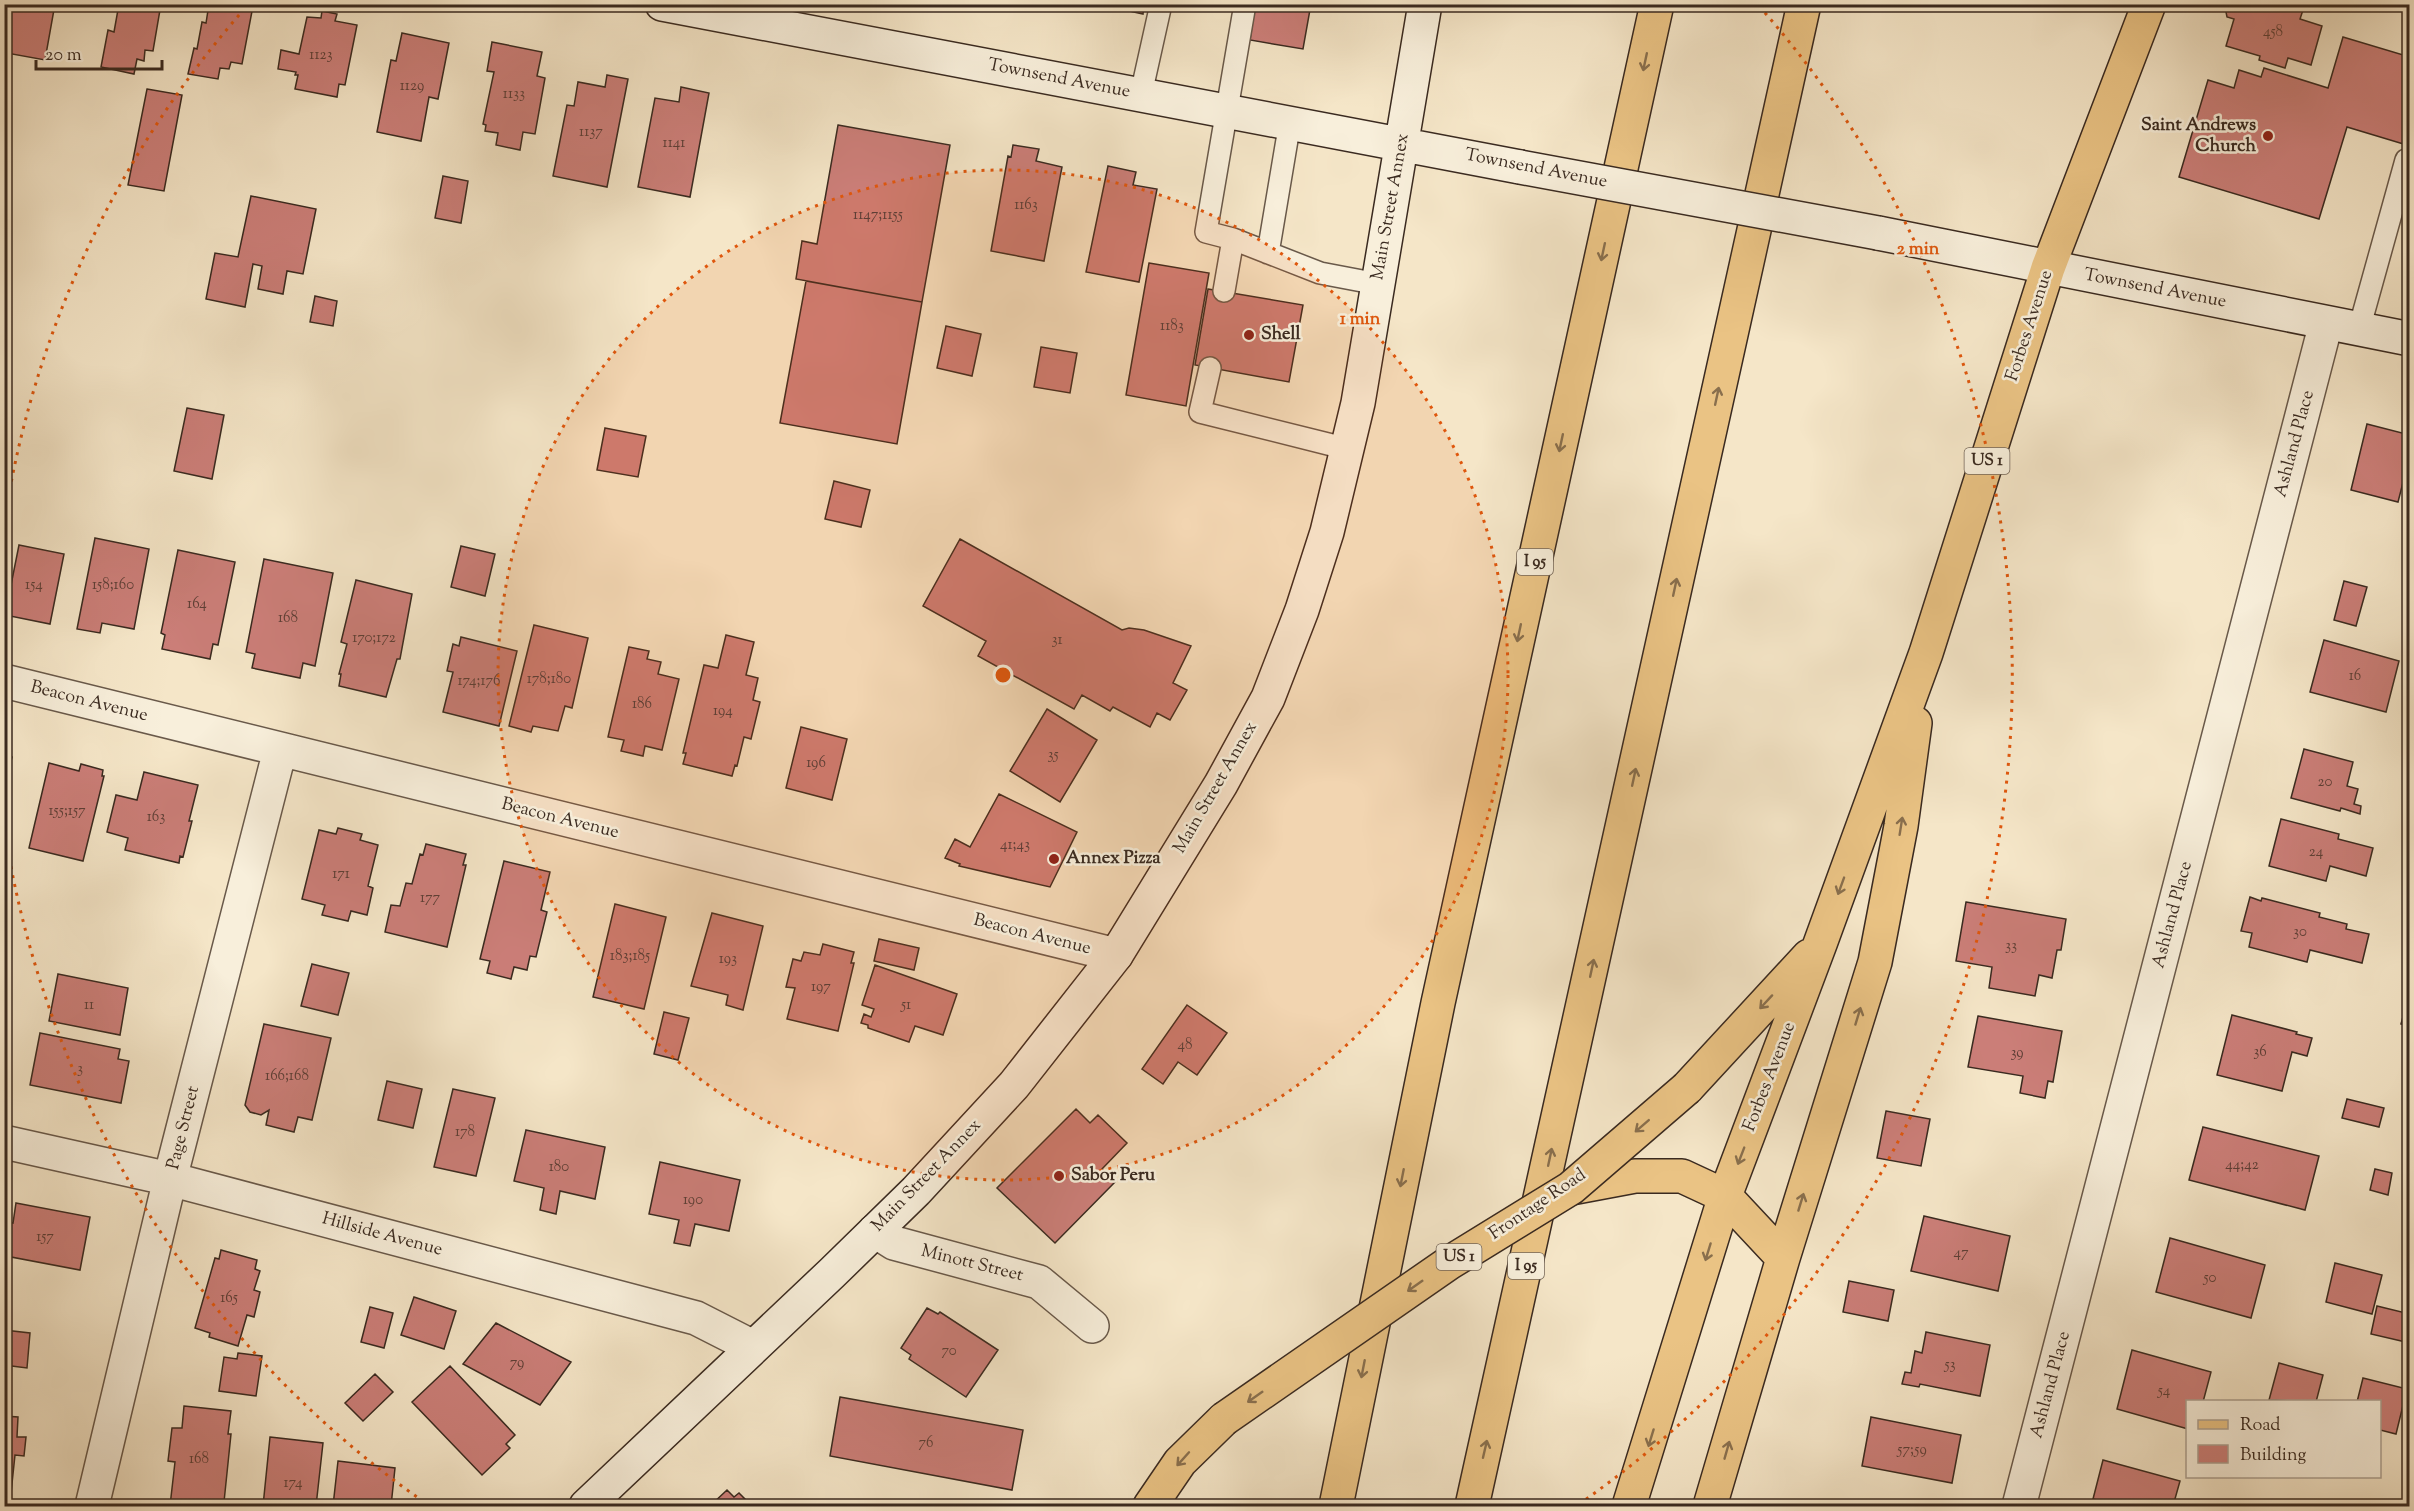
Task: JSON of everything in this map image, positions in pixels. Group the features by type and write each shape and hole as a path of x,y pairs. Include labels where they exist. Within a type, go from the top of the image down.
{"main road":[{"name":"I 95","path":"1335,1506 1438,1003 1658,4"},
{"name":"I 95","path":"1472,1506 1804,4"},
{"name":"Forbes Avenue","path":"1629,1506 1725,1196 1926,653 2048,268 2149,4"},
{"name":"Forbes Avenue","path":"1710,1506 1783,1258 1875,962 1901,826 1926,653"},
{"name":"Frontage Road","path":"1150,1506 1180,1462 1224,1419 1449,1263 1570,1188 1687,1088 1820,944"},
{"path":"1570,1188 1635,1176 1682,1176 1725,1196 1783,1258"}],"street":[{"name":"Townsend Avenue","path":"662,4 1878,233 2409,339"},
{"name":"Main Street Annex","path":"586,1506 916,1191 1014,1085 1116,955 1221,784 1268,698 1302,610 1327,531 1348,449 1425,4"},
{"name":"Ashland Place","path":"2019,1506 2326,323"},
{"name":"Beacon Avenue","path":"4,681 1116,955"},
{"name":"Page Street","path":"92,1506 170,1179 280,750"},
{"name":"Hillside Avenue","path":"4,1142 170,1179 696,1318 753,1347"},
{"name":"Minott Street","path":"875,1231 894,1243 1039,1282 1092,1326"}],"lane":[{"path":"1141,94 1161,4"},
{"path":"1245,4 1206,231 1233,239 1320,273 1378,284"},
{"path":"1268,253 1290,122"},
{"path":"2359,329 2406,160"},
{"path":"1224,291 1233,239"},
{"path":"1209,368 1200,412 1348,449"}],"building":[{"path":"4,4 55,4 45,60 7,53 4,61"},
{"path":"119,4 161,4 153,51 145,50 144,61 137,59 134,74 101,67 108,30 114,32"},
{"path":"209,4 253,6 242,64 231,62 229,69 220,68 218,79 188,74 194,48 197,49 202,22 206,23"},
{"path":"1125,4 1144,4 1143,14 1129,11 1130,5"},
{"path":"1255,4 1311,4 1303,49 1250,40"},
{"path":"2229,4 2254,4 2265,8 2266,4 2297,4 2304,7 2300,19 2322,26 2311,65 2288,58 2285,68 2259,60 2260,56 2226,46 2234,19 2227,17 2225,7"},
{"path":"322,11 337,14 335,21 357,25 345,85 339,84 337,97 295,89 298,75 295,75 296,72 278,69 281,50 299,54 307,17 321,18"},
{"path":"402,33 449,43 438,99 429,97 421,141 377,132 391,60 396,61"},
{"name":"Saint Andrews Church","path":"2343,37 2410,57 2410,146 2347,127 2319,219 2179,177 2208,80 2234,88 2239,70 2261,77 2264,68 2328,88"},
{"path":"492,42 542,52 537,76 545,78 535,134 523,132 520,150 496,145 498,133 485,131 486,125 483,124 494,72 487,71"},
{"path":"607,75 628,79 607,187 553,176 567,105 574,106 578,82 605,87"},
{"path":"681,87 709,93 690,197 638,187 655,98 679,102"},
{"path":"147,89 182,95 164,191 128,185"},
{"path":"838,125 950,145 922,302 796,279 802,241 817,244"},
{"path":"1013,145 1039,149 1036,161 1062,167 1044,261 991,251 1008,156 1011,157"},
{"path":"1108,166 1136,172 1133,185 1157,189 1139,282 1086,272"},
{"path":"443,176 468,181 461,223 435,218"},
{"path":"251,196 316,209 303,274 287,271 283,294 258,289 262,266 253,264 245,307 206,299 215,253 238,257"},
{"path":"1149,263 1209,273 1186,406 1126,395"},
{"path":"806,281 922,302 897,444 780,423"},
{"name":"Shell","path":"1208,289 1303,305 1289,382 1195,365"},
{"path":"315,296 337,301 333,326 310,322"},
{"path":"946,326 981,334 972,376 937,368"},
{"path":"1041,347 1077,353 1070,393 1034,387"},
{"path":"187,408 224,415 212,479 174,471"},
{"path":"2367,424 2410,435 2410,455 2398,502 2351,490"},
{"path":"605,428 646,436 638,477 597,470"},
{"path":"834,481 870,490 861,527 825,519"},
{"path":"95,538 149,549 134,629 102,623 100,633 77,629"},
{"path":"960,539 1122,630 1129,628 1144,630 1191,646 1173,683 1187,690 1170,720 1157,713 1150,727 1113,707 1110,711 1082,695 1074,709 978,656 986,641 923,606"},
{"path":"19,545 64,554 50,624 5,615"},
{"path":"461,546 495,554 485,596 451,587"},
{"path":"178,550 235,562 218,645 213,644 210,659 162,649 165,635 161,633"},
{"path":"264,559 333,573 315,666 303,663 300,678 252,668 255,654 246,652"},
{"path":"356,580 412,594 400,659 397,659 386,697 339,686 341,674 339,674 347,644 341,642"},
{"path":"2344,581 2367,587 2356,626 2334,620"},
{"path":"534,625 588,638 572,708 565,706 558,731 533,726 531,732 509,726"},
{"path":"726,635 754,642 746,675 758,678 753,700 760,702 751,739 744,737 737,766 735,765 732,776 683,764 686,753 683,753 704,665 718,668"},
{"path":"461,637 517,651 499,726 443,712 453,672 447,671 453,644 459,646"},
{"path":"2324,640 2399,661 2386,712 2310,692"},
{"path":"629,647 649,651 647,659 661,662 658,674 679,679 662,750 645,746 643,756 621,751 624,740 608,737"},
{"path":"1047,709 1097,740 1060,802 1010,771"},
{"path":"801,727 847,739 832,800 786,788"},
{"path":"2304,749 2353,762 2347,786 2358,789 2354,804 2361,806 2360,814 2291,798"},
{"path":"4,755 12,757 4,789"},
{"path":"49,763 79,771 81,764 103,770 102,776 104,776 83,861 29,848"},
{"path":"144,772 198,785 189,821 192,821 183,857 180,856 179,863 125,850 128,838 107,832 116,795 137,800"},
{"path":"999,794 1077,832 1050,887 959,866 960,864 945,858 955,839 970,847"},
{"path":"2281,819 2339,834 2338,839 2373,848 2366,876 2330,866 2326,881 2269,866"},
{"path":"338,828 362,834 360,840 378,845 368,886 373,888 367,915 351,911 348,921 322,915 325,905 302,899 319,830 336,834"},
{"path":"426,844 466,854 463,865 466,865 447,947 385,932 391,905 400,906 406,883 412,884 420,854 423,855"},
{"path":"504,861 550,872 541,910 547,912 536,957 530,956 527,970 514,967 511,979 487,973 490,961 480,959"},
{"path":"2250,897 2320,913 2319,917 2347,924 2346,929 2369,934 2362,963 2310,950 2307,962 2249,947 2252,933 2241,931"},
{"path":"1966,902 2066,919 2061,950 2057,950 2052,978 2039,975 2035,996 1989,988 1992,967 1956,961"},
{"path":"615,904 666,917 644,1009 593,997"},
{"path":"712,913 763,926 743,1010 726,1005 728,995 691,986"},
{"path":"879,939 919,948 914,970 874,961"},
{"path":"823,944 854,952 851,963 854,963 838,1031 787,1019 795,988 786,987 793,959 801,961 804,952 820,955"},
{"path":"312,964 349,973 338,1015 301,1006"},
{"path":"875,965 957,994 943,1035 915,1026 909,1042 868,1028 868,1025 861,1023 864,1014 871,1017 874,1009 862,1005"},
{"path":"58,974 128,988 120,1035 49,1021"},
{"path":"1187,1005 1227,1033 1197,1075 1178,1062 1163,1084 1142,1069"},
{"path":"2406,1006 2410,1007 2410,1026 2401,1024"},
{"path":"664,1012 689,1018 678,1060 654,1054"},
{"path":"2232,1015 2312,1038 2307,1056 2292,1052 2282,1091 2217,1075"},
{"path":"1978,1016 2062,1031 2053,1082 2048,1081 2045,1098 2020,1093 2023,1076 1968,1067"},
{"path":"264,1024 331,1038 312,1120 298,1117 294,1132 266,1125 269,1110 261,1115 250,1112 245,1105"},
{"path":"40,1033 120,1049 118,1059 129,1061 121,1103 30,1085"},
{"path":"387,1081 422,1089 413,1128 378,1120"},
{"path":"453,1089 495,1098 476,1176 434,1167"},
{"path":"2347,1099 2384,1108 2379,1127 2342,1118"},
{"name":"Sabor Peru","path":"1076,1109 1090,1123 1098,1115 1127,1143 1102,1169 1115,1182 1055,1243 997,1188"},
{"path":"1886,1111 1930,1119 1921,1166 1877,1158"},
{"path":"2203,1127 2319,1156 2305,1210 2189,1180"},
{"path":"526,1130 605,1147 595,1199 560,1191 556,1214 540,1210 544,1188 514,1181"},
{"path":"660,1162 740,1180 729,1231 695,1224 690,1246 674,1243 679,1220 649,1214"},
{"path":"2375,1169 2392,1173 2388,1195 2370,1190"},
{"path":"16,1203 90,1217 80,1270 6,1256 4,1221 13,1223"},
{"path":"1924,1216 2010,1236 1998,1291 1911,1271"},
{"path":"2170,1238 2265,1265 2251,1318 2156,1292"},
{"path":"221,1250 257,1260 255,1269 260,1271 254,1290 260,1292 254,1317 247,1315 238,1346 209,1337 210,1333 195,1328 215,1258 219,1259"},
{"path":"2335,1263 2382,1275 2372,1314 2326,1302"},
{"path":"1849,1281 1894,1290 1888,1321 1843,1312"},
{"path":"414,1297 456,1311 444,1349 401,1335"},
{"path":"2377,1306 2410,1314 2410,1343 2371,1334"},
{"path":"370,1307 393,1313 384,1348 361,1342"},
{"path":"927,1308 938,1314 940,1312 998,1350 966,1397 909,1359 911,1355 901,1348"},
{"path":"496,1323 571,1362 540,1405 463,1364"},
{"path":"4,1330 30,1333 27,1368 4,1365"},
{"path":"1926,1332 1990,1345 1980,1396 1920,1384 1919,1387 1902,1384 1905,1372 1911,1373 1915,1351 1922,1353"},
{"path":"2132,1350 2211,1372 2204,1400 2186,1400 2186,1428 2117,1409"},
{"path":"238,1353 262,1356 256,1396 219,1391 224,1357 237,1359"},
{"path":"2279,1363 2323,1375 2317,1400 2269,1400"},
{"path":"450,1366 515,1435 506,1444 510,1448 482,1475 412,1402"},
{"path":"375,1374 393,1392 363,1421 345,1403"},
{"path":"2363,1378 2407,1389 2396,1434 2381,1430 2381,1400 2358,1400"},
{"path":"840,1397 1023,1430 1012,1490 830,1456"},
{"path":"184,1406 231,1411 224,1502 208,1500 207,1506 170,1506 175,1462 168,1461 172,1428 182,1428"},
{"path":"4,1416 18,1417 17,1437 26,1437 24,1456 15,1455 11,1493 4,1492"},
{"path":"1871,1417 1961,1435 1952,1483 1862,1466"},
{"path":"270,1437 323,1443 316,1506 263,1506"},
{"path":"2103,1460 2180,1481 2173,1506 2121,1506 2093,1499"},
{"path":"338,1461 395,1468 391,1506 333,1506"},
{"path":"727,1490 734,1497 739,1493 752,1506 710,1506"}],"place":[{"name":"Saint Andrews Church","path":"2268,136"},
{"name":"Shell","path":"1249,335"},
{"name":"Annex Pizza","path":"1054,859"},
{"name":"Sabor Peru","path":"1059,1176"}]}
